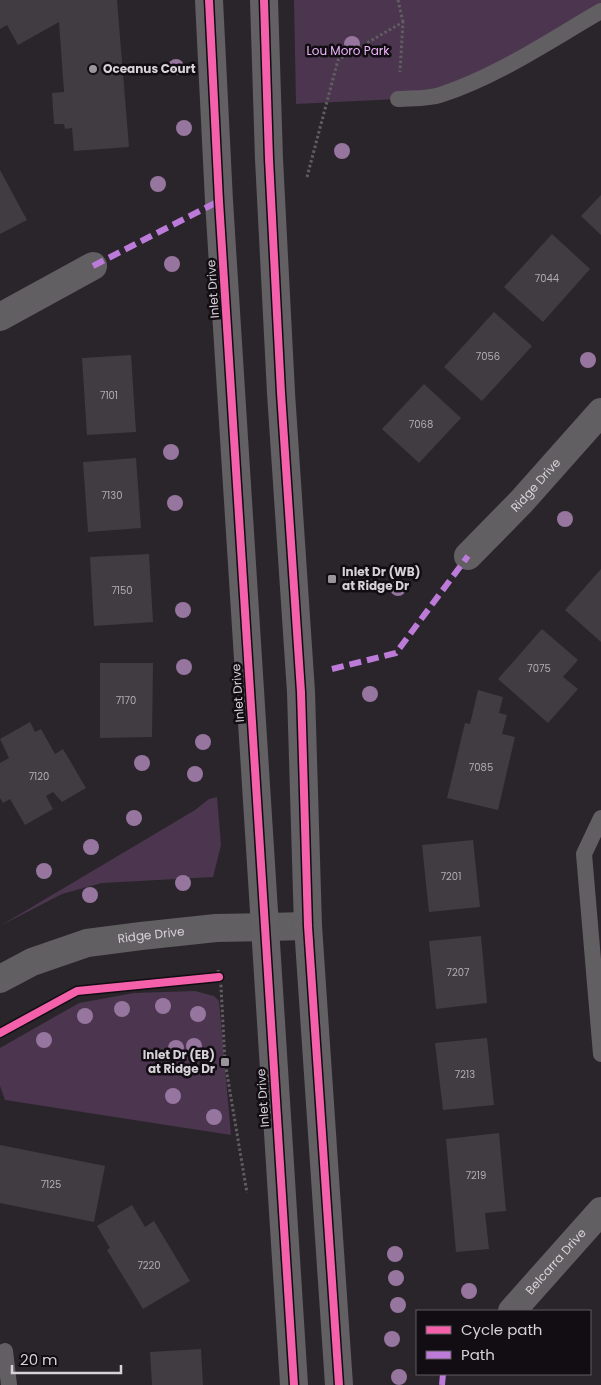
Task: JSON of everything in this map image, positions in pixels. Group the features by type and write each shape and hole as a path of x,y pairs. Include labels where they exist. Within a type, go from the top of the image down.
{"main road":[{"name":"Inlet Drive","path":"209,0 219,201 294,1385"},
{"path":"264,0 270,189 301,692 308,926 339,1385"}],"street":[{"path":"0,317 93,266"},
{"name":"Ridge Drive","path":"468,556 521,502 601,412"},
{"name":"Ridge Drive","path":"0,979 32,962 87,943 216,928 308,926"},
{"name":"Belcarra Drive","path":"513,1310 601,1211"}],"lane":[{"path":"398,99 438,96 478,80 518,60 601,11"},
{"path":"601,818 584,854 601,1054"},
{"path":"0,1355 5,1350 9,1385"}],"path":[{"path":"398,0 403,22 398,99"},
{"path":"307,177 338,60 403,22"},
{"path":"210,978 218,974 221,986 225,1062 248,1201"}],"green space":[{"name":"Lou Moro Park","path":"294,0 601,0 601,11 478,80 398,99 296,104"},
{"path":"217,797 221,845 213,877 102,883 62,894 0,926 195,810 209,799"},
{"path":"195,991 214,996 219,1001 231,1135 5,1100 0,1086 0,1048 79,1003 134,993"}],"building":[{"name":"Oceanus Court","path":"0,0 117,0 129,147 74,151 72,128 65,129 64,124 54,124 52,93 64,92 59,22 18,45 7,25 0,29"},
{"path":"0,170 27,220 0,234"},
{"path":"601,195 601,235 581,216"},
{"path":"552,234 590,269 543,322 504,287"},
{"path":"494,312 532,346 482,401 444,367"},
{"path":"131,355 136,432 87,435 82,358"},
{"path":"424,384 461,418 419,463 382,429"},
{"path":"136,458 141,528 88,532 83,462"},
{"path":"149,554 153,622 94,626 90,557"},
{"path":"601,569 601,642 565,610"},
{"path":"542,629 578,660 563,677 578,689 548,723 498,679"},
{"path":"100,663 153,663 152,737 100,738"},
{"path":"478,690 503,697 499,713 507,715 502,734 515,737 498,810 447,798 465,723 470,724"},
{"path":"30,722 35,732 41,729 55,754 63,749 86,788 62,802 53,792 46,796 53,809 25,825 10,799 3,803 0,798 0,763 9,758 0,739"},
{"path":"473,840 480,907 429,912 422,845"},
{"path":"481,936 487,1003 436,1009 429,941"},
{"path":"487,1038 494,1105 443,1110 435,1043"},
{"path":"499,1133 506,1211 485,1213 489,1249 456,1252 446,1139"},
{"path":"0,1145 105,1166 94,1222 0,1203"},
{"path":"132,1205 145,1227 154,1221 190,1281 143,1309 107,1250 110,1248 97,1226"},
{"path":"201,1349 203,1385 152,1385 150,1352"}],"marked path":[{"path":"93,266 219,201"},
{"path":"332,669 396,653 468,556"},
{"path":"442,1385 443,1375"}],"cycle path":[{"path":"209,0 219,201 294,1385"},
{"path":"264,0 269,159 281,393 301,692 308,926 339,1385"},
{"path":"0,1033 77,991 219,977"}],"place":[{"name":"Oceanus Court","path":"93,69"},
{"name":"Inlet Dr (WB) at Ridge Dr","path":"332,579"},
{"name":"Inlet Dr (EB) at Ridge Dr","path":"225,1062"}]}
